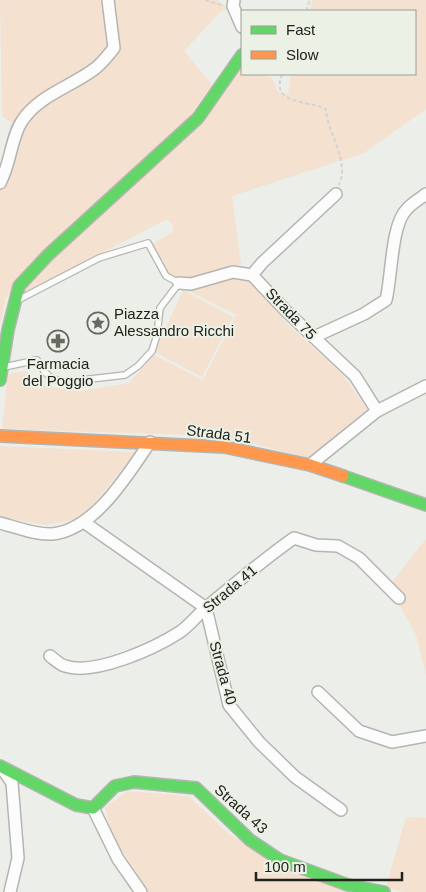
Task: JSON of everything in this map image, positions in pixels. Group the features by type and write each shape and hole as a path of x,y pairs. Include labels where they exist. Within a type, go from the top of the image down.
{"street":[{"path":"0,183 6,172 22,120 44,100 94,70 114,48 108,0"},
{"path":"234,3 241,24"},
{"path":"0,380 18,286 48,255 198,118 241,56"},
{"path":"179,283 191,284 233,272 252,274 336,194"},
{"path":"314,337 364,314 386,300 391,279 396,228 406,209 426,194"},
{"name":"Strada 75","path":"252,274 314,337 356,376 376,411"},
{"path":"310,465 376,411 426,386"},
{"name":"Strada 51","path":"0,436 224,447 310,465 426,505"},
{"path":"0,522 52,534 85,523 111,495 150,442"},
{"path":"85,523 206,608"},
{"name":"Strada 41","path":"50,656 65,666 84,667 106,664 133,656 182,631 206,608 271,554 294,538 316,545 338,546 352,554 399,598"},
{"name":"Strada 40","path":"206,608 229,706 259,742 295,777 341,810"},
{"path":"318,692 359,731 392,742 426,736"},
{"path":"0,767 76,805 93,808 118,859 141,892"},
{"path":"0,767 12,783 18,858 10,892"},
{"name":"Strada 43","path":"93,808 115,786 134,782 196,788 250,840 280,860 348,885 384,892"}],"lane":[{"path":"2,367 37,360 44,372 52,378 64,382 125,375 138,366 152,351 160,308 179,283 172,281 162,271 148,243 99,258 14,302"}],"path":[{"path":"205,0 216,5 234,3"},
{"path":"282,75 279,82 282,94 286,99 316,104 326,109 327,119 342,169 341,180 336,194"}],"shaded area":[{"path":"0,0 217,0 228,8 219,13 184,51 212,85 188,118 15,281 6,299 0,325 0,189 11,168 21,129 2,116"},
{"path":"313,0 426,0 426,109 364,153 232,196 241,264 196,277 179,279 173,277 164,266 153,244 172,232 173,225 167,219 30,290 20,292 241,68 241,75 266,75 272,78 278,92 288,94 291,75 416,75 416,10 309,10"},
{"path":"232,278 251,280 286,323 343,375 367,409 309,458 223,436 2,429 8,374 26,371 45,386 80,391 129,383 154,355 203,380 236,315 187,290"},
{"path":"183,290 233,317 202,377 155,352"},
{"path":"0,446 136,452 82,518 45,525 0,517"},
{"path":"426,539 426,675 416,635 389,586"},
{"path":"128,791 188,796 230,835 313,879 358,892 149,892 122,850 115,851 105,807"},
{"path":"406,817 426,818 426,892 402,892 386,887"}],"traffic: fast":[{"path":"0,380 8,330 19,286 48,255 198,118 241,56"},
{"path":"343,476 426,505"},
{"path":"0,766 76,805 93,808 115,786 134,782 196,788 250,840 280,860 348,885 384,892"}],"traffic: slow":[{"path":"0,436 224,447 310,465 343,476"}],"place":[{"name":"Piazza Alessandro Ricchi","path":"98,323"},
{"name":"Farmacia del Poggio","path":"58,341"}]}
